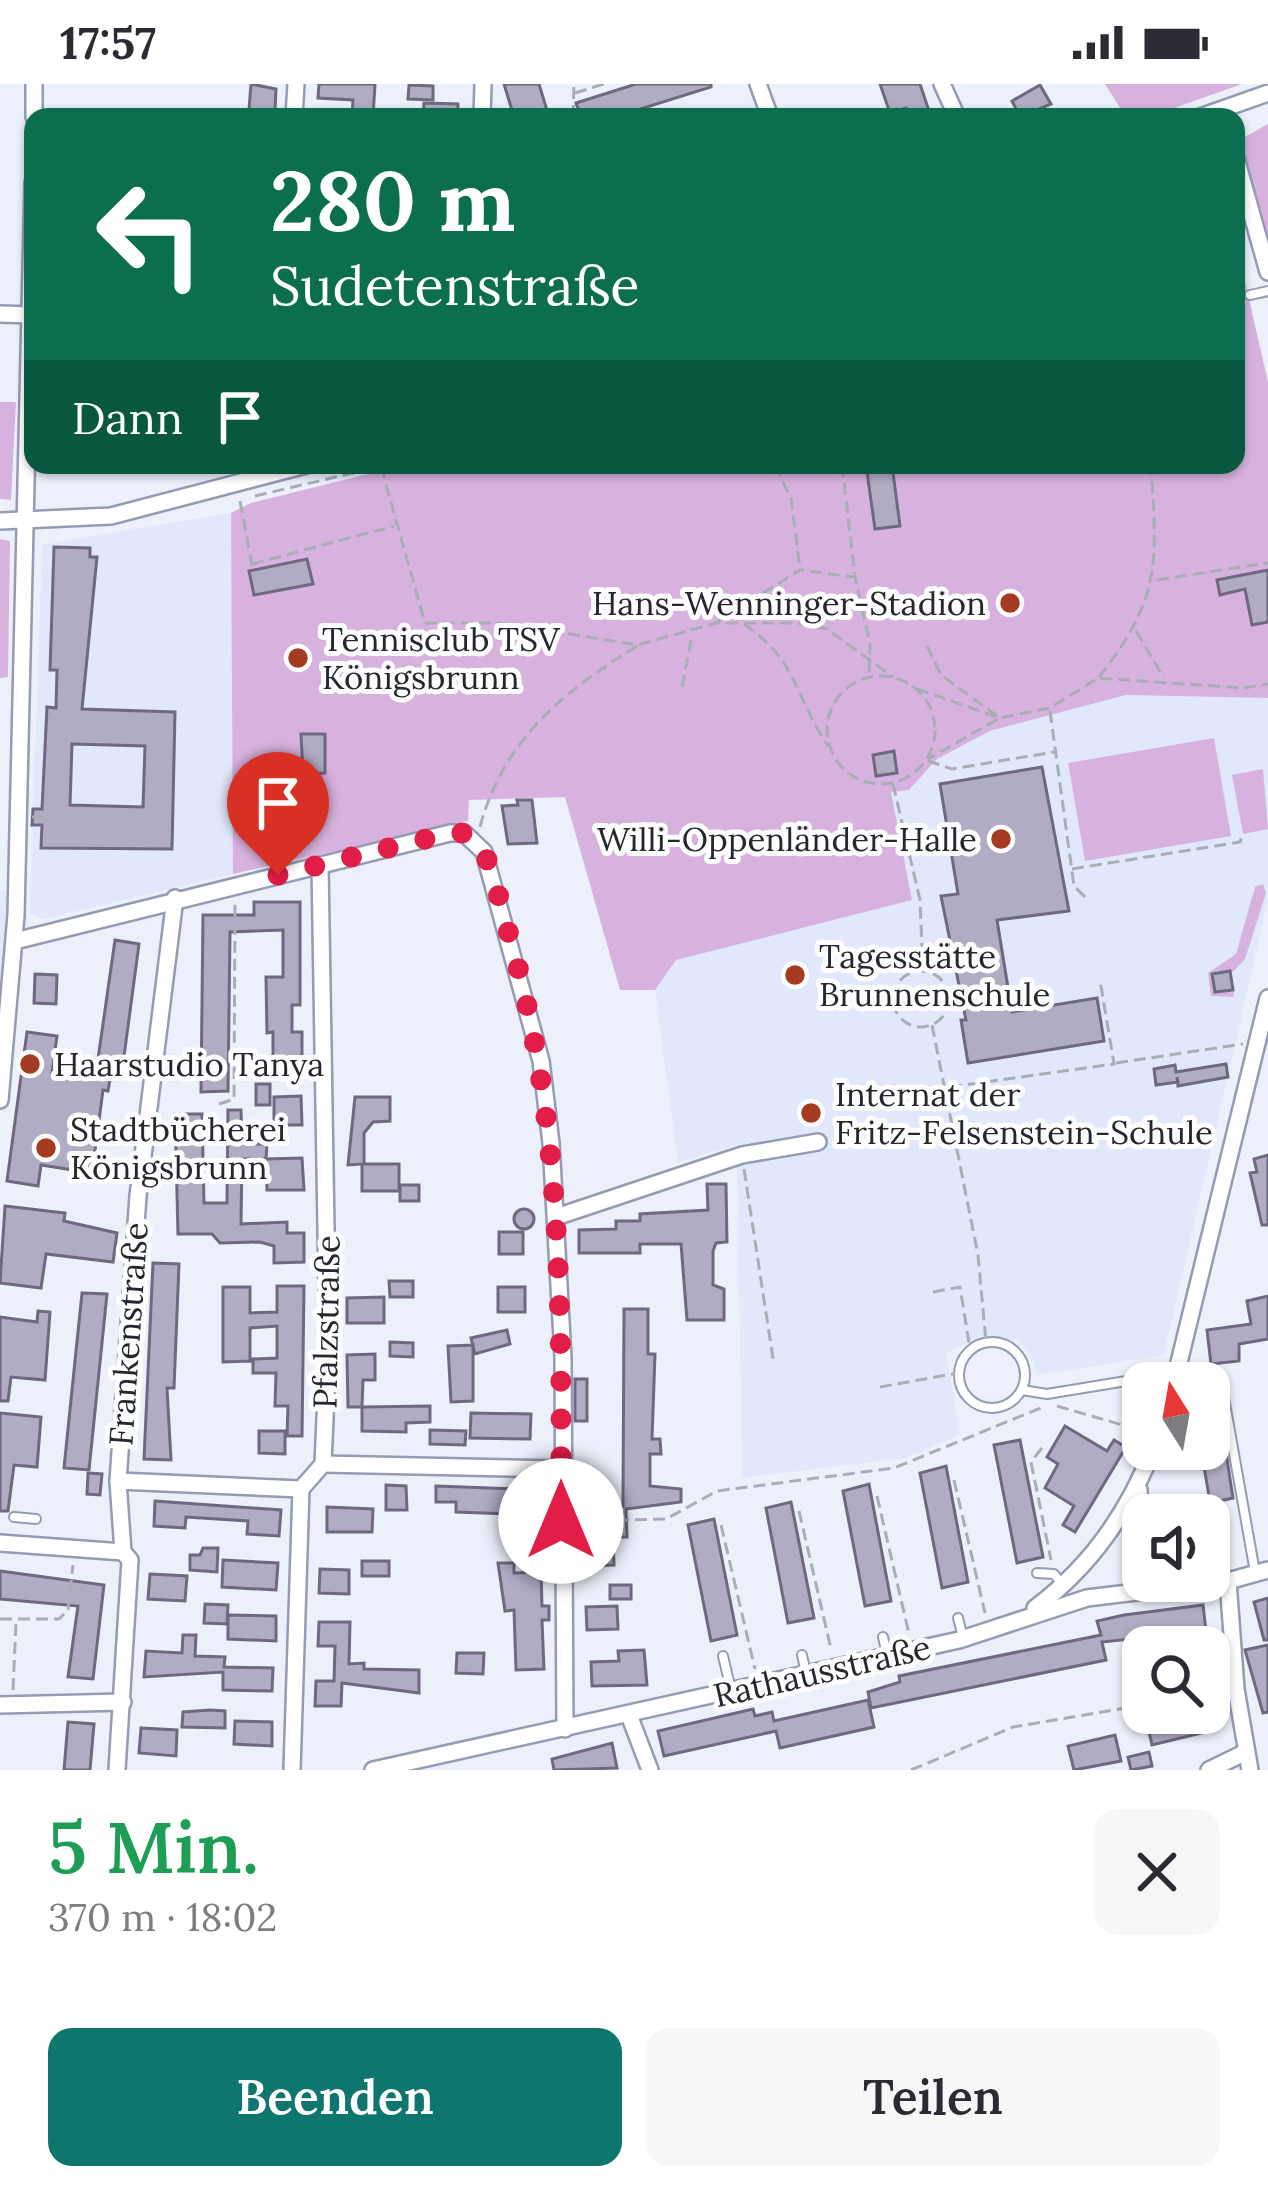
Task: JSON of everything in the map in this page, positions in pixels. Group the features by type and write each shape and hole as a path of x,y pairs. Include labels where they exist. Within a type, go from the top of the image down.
{"street":[{"path":"1234,108 1268,93"},
{"path":"1245,190 1268,272"},
{"path":"0,1100 15,941 29,474"},
{"path":"0,521 111,516 259,474"},
{"path":"15,941 450,833 476,841 490,870 541,1061 556,1216 565,1729"},
{"name":"Pfalzstraße","path":"320,866 328,1328 322,1463"},
{"name":"Frankenstraße","path":"117,1770 130,1560 123,1552 118,1481 138,1196 175,898"},
{"path":"1179,1362 1268,998"},
{"path":"556,1216 742,1155 818,1142"},
{"path":"292,1770 301,1489 322,1463 561,1469"},
{"path":"1024,1616 1112,1530 1145,1470"},
{"path":"118,1481 301,1489"},
{"path":"1139,1485 1140,1494"},
{"path":"0,1543 123,1552"},
{"name":"Rathausstraße","path":"1230,1580 1262,1572"},
{"name":"Rathausstraße","path":"373,1770 460,1762 565,1729 912,1652 1087,1598 1122,1592"},
{"path":"1230,1600 1250,1770"},
{"path":"6,1705 123,1702"},
{"path":"629,1715 650,1770"},
{"path":"1209,1770 1246,1752"}],"lane":[{"path":"1250,296 1268,291"},
{"path":"986,1342 1006,1344 1022,1359 1022,1390 1005,1405 983,1407 965,1394 958,1373 970,1349 986,1342"},
{"path":"1022,1390 1048,1394 1122,1385"},
{"path":"1230,1428 1262,1572"},
{"path":"14,1517 36,1519"},
{"path":"1037,1573 1059,1580"},
{"path":"958,1618 963,1639"},
{"path":"883,1636 887,1657"},
{"path":"802,1655 807,1674"},
{"path":"723,1656 731,1692"}],"path":[{"path":"573,108 574,84"},
{"path":"573,94 604,84"},
{"path":"383,474 424,623 500,623 638,645"},
{"path":"779,474 791,500 800,569"},
{"path":"843,474 855,577 871,656 869,677"},
{"path":"743,622 787,660 811,722 849,774 862,781 893,783 1000,718 1050,709 1098,678 1136,631 1154,580 1151,474"},
{"path":"240,500 253,567 394,526"},
{"path":"1246,556 1248,566"},
{"path":"1210,562 1212,572"},
{"path":"1154,580 1268,562"},
{"path":"476,841 500,770 541,716 580,681 638,645 716,623 800,569 855,577"},
{"path":"716,623 827,629 871,656 893,677 1000,718"},
{"path":"1136,631 1165,680"},
{"path":"682,687 693,633"},
{"path":"927,646 941,675 1000,718"},
{"path":"830,749 826,731 838,697 869,677 893,677"},
{"path":"1098,678 1243,688 1268,684"},
{"path":"917,689 928,701 936,731 926,760"},
{"path":"1050,709 1074,886 1088,900"},
{"path":"926,760 952,770 1056,752"},
{"path":"893,783 920,900 923,971"},
{"path":"32,817 42,817"},
{"path":"1071,869 1240,842 1243,834"},
{"path":"219,1104 234,1099 235,884"},
{"path":"923,971 940,978 949,994 946,1013 932,1025 914,1026 895,1008 899,982 923,971"},
{"path":"1100,980 1114,1064"},
{"path":"932,1025 978,1255 986,1342"},
{"path":"948,1088 1259,1042"},
{"path":"742,1155 774,1366"},
{"path":"933,1292 960,1287 970,1349"},
{"path":"880,1387 958,1373"},
{"path":"561,1521 666,1519 717,1491 894,1468 1049,1404 1122,1425"},
{"path":"1088,1427 1092,1416"},
{"path":"1042,1448 1031,1462 1059,1580"},
{"path":"954,1480 989,1630"},
{"path":"878,1496 912,1652"},
{"path":"799,1511 835,1668"},
{"path":"721,1525 758,1685"},
{"path":"0,1619 50,1622 64,1616 75,1549"},
{"path":"6,1705 16,1620"},
{"path":"911,1770 1013,1727 1122,1709"}],"shaded area":[{"path":"1105,84 1242,84 1174,108 1120,108"},
{"path":"1268,124 1268,272 1245,179 1245,137"},
{"path":"1245,281 1268,382 1268,698 1126,695 990,731 937,759 909,790 891,792 912,900 676,960 655,990 620,990 565,797 469,800 468,821 233,874 231,513 251,503 368,474 1245,474"},
{"path":"0,402 16,402 11,500 0,499"},
{"path":"231,513 233,874 44,919 30,914 42,545"},
{"path":"0,539 10,541 8,677 0,678"},
{"path":"1126,695 1268,698 1268,900 1164,1355 1037,1375 1032,1357 1017,1340 982,1336 946,1353 960,1435 905,1458 742,1478 737,1145 678,1162 655,990 675,960 912,900 891,791 909,790 937,759 990,731"},
{"path":"1214,738 1231,836 1085,861 1068,763"},
{"path":"1263,769 1268,829 1243,834 1232,775"},
{"path":"1263,884 1266,893 1245,959 1230,975 1234,997 1211,996 1208,973 1236,954 1255,887"},
{"path":"0,891 10,891 0,1025"}],"building":[{"path":"251,84 276,89 275,108 249,108"},
{"path":"319,84 375,84 374,108 353,108 353,100 318,98"},
{"path":"504,84 539,84 546,108 511,108"},
{"path":"636,84 711,84 644,108 578,108 576,103"},
{"path":"880,84 920,84 928,108 888,108"},
{"path":"409,85 433,86 433,100 408,99"},
{"path":"1040,85 1051,104 1016,108 1012,101"},
{"path":"424,103 458,104 458,108 424,108"},
{"path":"867,474 893,474 900,526 875,529"},
{"path":"54,547 90,548 90,557 97,557 82,709 175,712 172,849 41,848 42,825 32,825 33,809 42,809 47,707 56,708 57,670 50,670","holes":["72,744 145,746 143,807 70,805"]},
{"path":"307,559 313,584 254,595 249,571"},
{"path":"1268,570 1268,622 1252,625 1245,589 1220,595 1217,580"},
{"path":"301,734 325,734 325,773 303,774"},
{"path":"894,751 897,773 876,776 873,755"},
{"name":"Willi-Oppenländer-Halle","path":"1042,767 1069,911 997,920 1012,1012 1097,998 1104,1041 968,1063 961,1020 966,1020 941,896 958,894 940,784"},
{"path":"517,800 532,800 537,843 508,844 502,806 518,805"},
{"path":"254,902 300,902 300,1005 292,1005 292,1032 302,1032 302,1060 273,1060 273,1032 267,1033 266,977 283,977 283,930 230,932 228,1091 201,1092 203,915 254,915"},
{"path":"115,940 139,944 123,1064 113,1062 108,1091 103,1090 92,1173 41,1165 38,1186 7,1181 27,1032 57,1036 52,1073 79,1077 81,1065 97,1066"},
{"path":"1230,971 1233,990 1215,992 1212,974"},
{"path":"35,974 57,975 56,1004 34,1003"},
{"path":"1226,1064 1228,1077 1178,1086 1178,1082 1156,1085 1154,1069 1175,1065 1176,1072"},
{"path":"256,1084 270,1084 270,1105 256,1105"},
{"path":"301,1096 302,1125 274,1125 274,1097"},
{"path":"355,1097 390,1097 390,1121 373,1122 364,1133 364,1164 399,1164 399,1191 362,1191 362,1164 348,1165"},
{"path":"228,1110 241,1110 242,1144 267,1144 266,1159 242,1159 241,1224 287,1222 287,1233 304,1233 304,1262 274,1263 274,1246 260,1242 220,1243 212,1234 178,1234 175,1114 202,1114 204,1203 227,1203"},
{"path":"1268,1155 1268,1225 1262,1225 1250,1173 1257,1172 1254,1159"},
{"path":"302,1158 304,1190 267,1190 266,1159"},
{"path":"707,1184 726,1184 727,1242 716,1243 713,1251 713,1285 724,1289 724,1320 687,1320 681,1244 640,1244 640,1253 579,1253 579,1230 616,1229 616,1221 640,1221 640,1214 708,1210"},
{"path":"400,1185 419,1185 419,1201 400,1201"},
{"path":"5,1206 65,1213 64,1221 117,1233 113,1262 46,1254 41,1288 0,1283"},
{"path":"524,1209 534,1219 524,1229 514,1219"},
{"path":"499,1232 523,1232 523,1254 499,1254"},
{"path":"153,1263 179,1264 174,1388 167,1388 171,1460 144,1459"},
{"path":"389,1281 413,1281 413,1297 390,1297"},
{"path":"277,1286 304,1286 302,1436 287,1436 288,1406 275,1406 276,1373 253,1373 253,1359 277,1358 277,1326 250,1328 250,1361 223,1362 223,1287 250,1287 250,1313 277,1312"},
{"path":"498,1287 525,1287 525,1312 498,1312"},
{"path":"82,1293 107,1294 89,1470 64,1468"},
{"path":"1268,1296 1268,1339 1239,1344 1239,1361 1211,1362 1207,1330 1251,1324 1247,1301"},
{"path":"384,1297 384,1323 347,1323 347,1298"},
{"path":"624,1309 648,1309 648,1354 655,1354 652,1439 660,1439 661,1454 650,1454 650,1486 681,1489 681,1502 626,1509 627,1537 613,1537 614,1565 585,1566 584,1541 601,1540 600,1524 610,1524 610,1506 623,1506"},
{"path":"38,1311 50,1312 45,1380 11,1377 8,1401 0,1401 0,1317 37,1322"},
{"path":"507,1330 510,1344 475,1354 471,1338"},
{"path":"390,1342 413,1343 413,1357 390,1356"},
{"path":"473,1345 473,1401 451,1402 448,1346"},
{"path":"375,1354 375,1380 363,1380 362,1407 348,1407 347,1355"},
{"path":"575,1379 587,1379 587,1421 575,1421"},
{"path":"430,1406 430,1422 406,1423 406,1432 362,1431 362,1407"},
{"path":"0,1413 41,1417 37,1467 14,1465 8,1511 0,1511"},
{"path":"471,1413 531,1414 530,1439 470,1438"},
{"path":"1065,1426 1107,1451 1114,1440 1122,1445 1122,1454 1075,1532 1063,1525 1074,1506 1045,1488 1058,1464 1047,1457"},
{"path":"430,1430 466,1431 465,1445 430,1444"},
{"path":"259,1431 285,1431 285,1454 259,1453"},
{"path":"1020,1440 1043,1557 1017,1563 994,1445"},
{"path":"946,1466 968,1582 942,1588 920,1473"},
{"path":"1205,1470 1229,1470 1233,1498 1209,1494"},
{"path":"88,1473 102,1474 100,1495 87,1494"},
{"path":"869,1484 891,1601 865,1606 843,1491"},
{"path":"386,1485 406,1486 407,1510 386,1510"},
{"path":"436,1486 540,1490 540,1515 456,1512 456,1502 436,1502"},
{"path":"155,1501 281,1510 279,1536 247,1534 248,1521 186,1517 185,1528 154,1526"},
{"path":"791,1502 814,1618 788,1623 766,1508"},
{"path":"327,1507 373,1509 372,1532 327,1532"},
{"path":"714,1519 737,1635 711,1641 688,1525"},
{"path":"203,1548 218,1548 217,1572 190,1570 190,1555 200,1555"},
{"path":"223,1560 278,1563 276,1590 222,1587"},
{"path":"362,1561 389,1561 389,1576 362,1576"},
{"path":"498,1563 514,1563 514,1573 541,1572 542,1606 549,1606 549,1620 542,1620 544,1669 516,1670 514,1610 505,1611"},
{"path":"320,1569 349,1570 349,1594 319,1593"},
{"path":"0,1571 104,1585 93,1679 68,1677 78,1606 0,1599"},
{"path":"150,1574 187,1576 185,1601 148,1599"},
{"path":"610,1585 631,1585 631,1599 610,1599"},
{"path":"1268,1598 1268,1640 1264,1640 1254,1602"},
{"path":"205,1604 228,1605 227,1624 204,1623"},
{"path":"1203,1605 1205,1626 1122,1626 1122,1640 1102,1642 1106,1660 871,1708 868,1692 900,1682 899,1676 1101,1635 1097,1621"},
{"path":"617,1606 618,1629 587,1630 586,1607"},
{"path":"228,1615 276,1616 276,1641 228,1639"},
{"path":"319,1622 350,1622 349,1664 364,1663 364,1669 419,1670 419,1693 342,1683 341,1706 315,1706 316,1681 334,1681 335,1646 318,1646"},
{"path":"183,1635 196,1635 195,1656 225,1657 224,1667 273,1668 272,1691 223,1690 223,1672 144,1677 146,1651 182,1653"},
{"path":"1268,1645 1268,1712 1263,1713 1245,1650"},
{"path":"644,1650 647,1685 592,1686 591,1662 619,1661 618,1651"},
{"path":"457,1653 484,1653 483,1674 456,1673"},
{"path":"868,1700 874,1727 780,1748 776,1731 664,1756 658,1731 753,1709 755,1716 772,1712 774,1721"},
{"path":"225,1711 225,1728 182,1727 183,1712"},
{"path":"235,1721 272,1722 272,1746 234,1744"},
{"path":"68,1722 94,1724 90,1770 64,1770"},
{"path":"141,1728 177,1730 176,1756 139,1753"},
{"path":"1150,1734 1198,1734 1152,1745"},
{"path":"1115,1735 1121,1761 1074,1770 1068,1746"},
{"path":"612,1743 617,1768 554,1770 552,1759"},
{"path":"1149,1752 1152,1766 1131,1770 1128,1757"}],"place":[{"name":"Hans-Wenninger-Stadion","path":"1010,603"},
{"name":"Tennisclub TSV Königsbrunn","path":"298,658"},
{"name":"Willi-Oppenländer-Halle","path":"1001,839"},
{"name":"Tagesstätte Brunnenschule","path":"795,975"},
{"name":"Haarstudio Tanya","path":"30,1064"},
{"name":"Internat der Fritz-Felsenstein-Schule","path":"811,1113"},
{"name":"Stadtbücherei Königsbrunn","path":"46,1148"}],"route":[{"path":"278,875 450,833 464,833 484,852 516,957 545,1090 562,1357 561,1521"}]}
